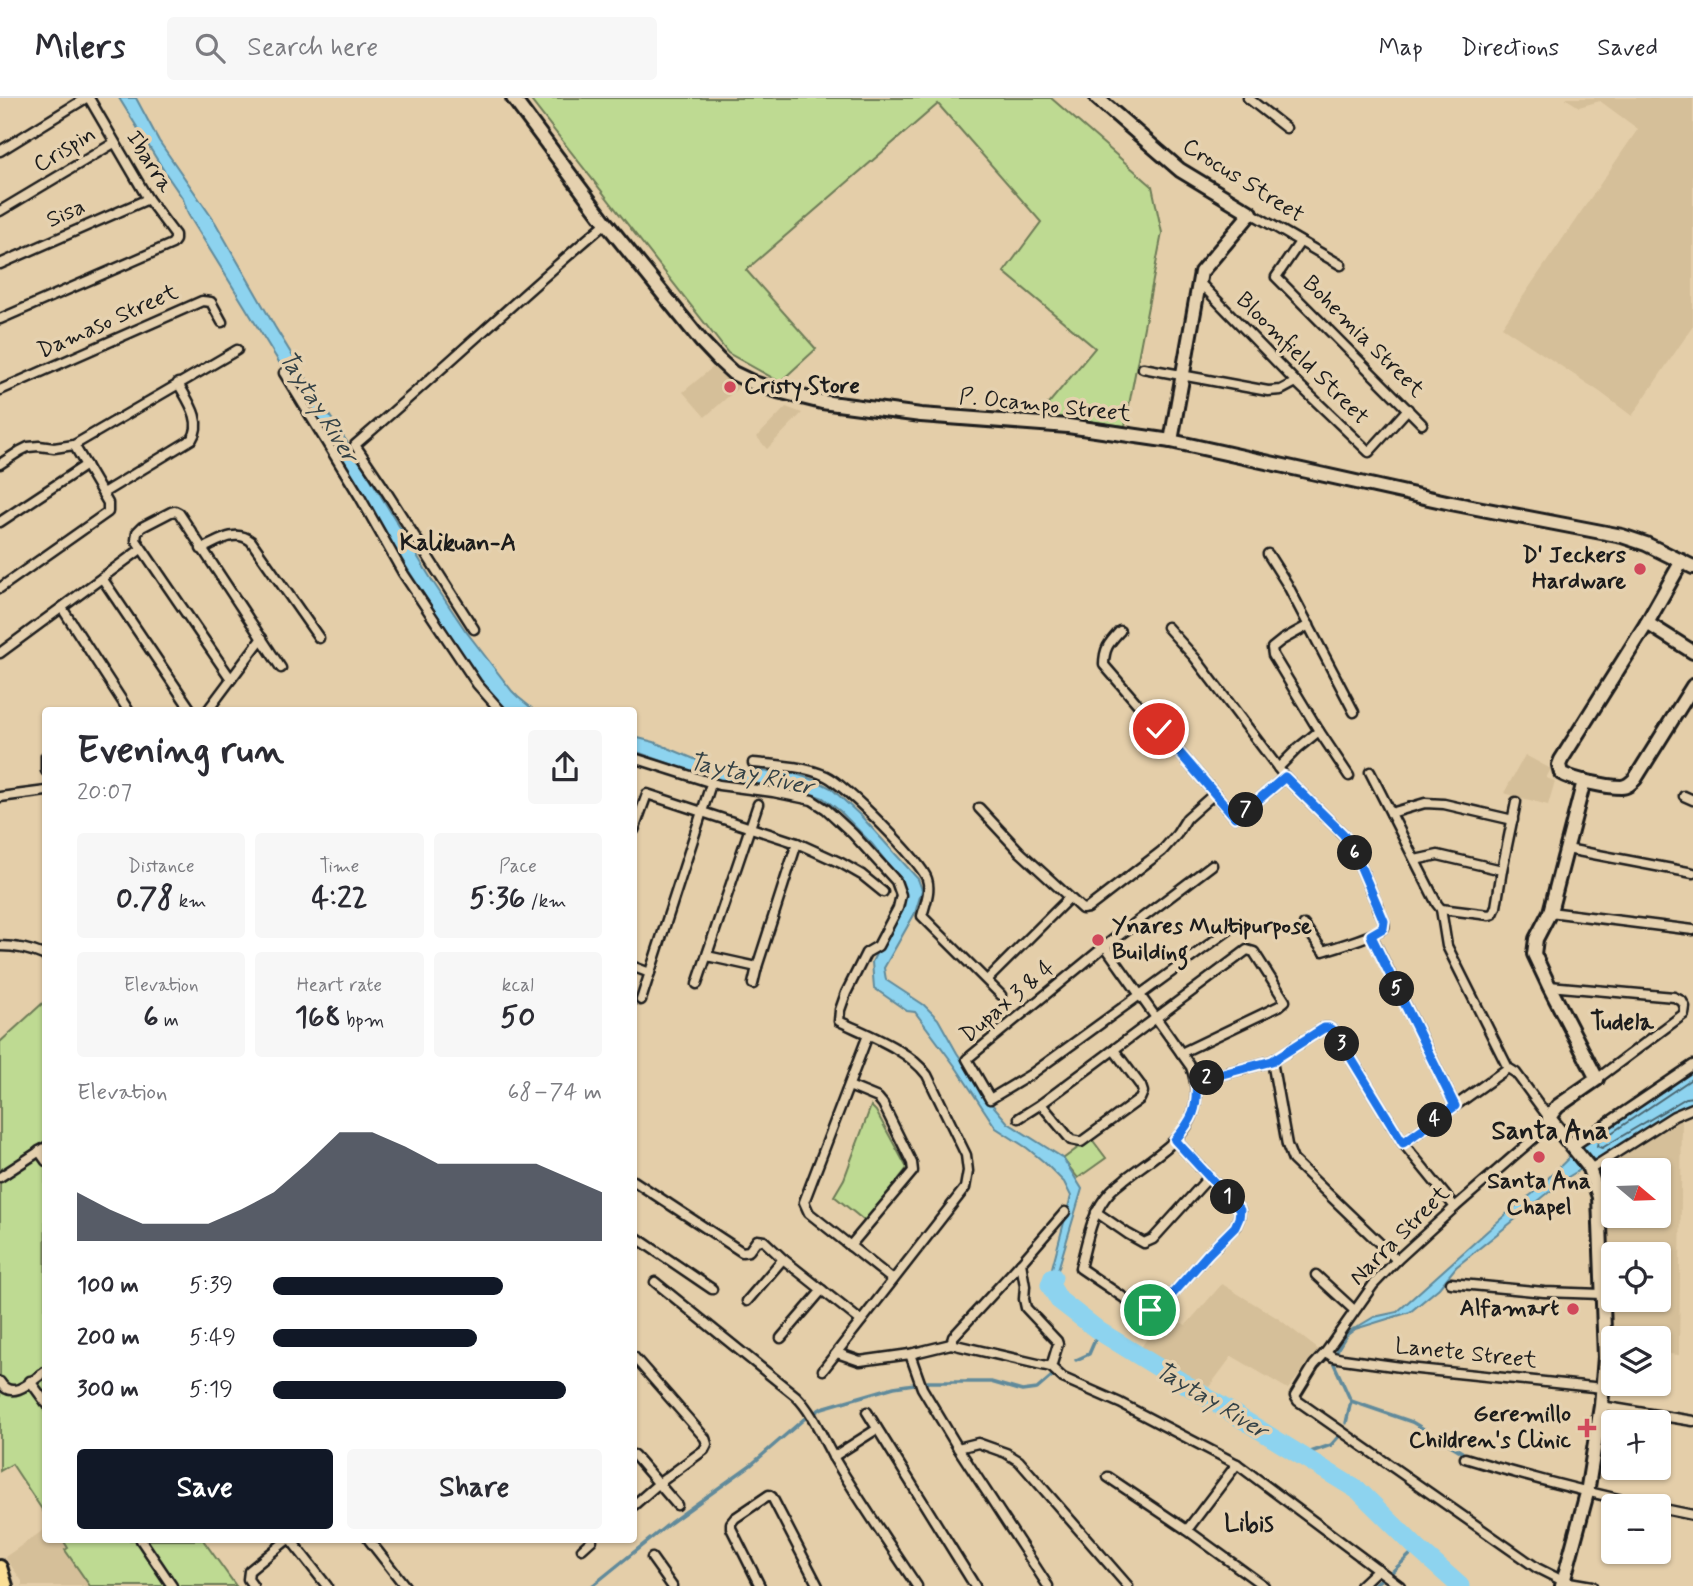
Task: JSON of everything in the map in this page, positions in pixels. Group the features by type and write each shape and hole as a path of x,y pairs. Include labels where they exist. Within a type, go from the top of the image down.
{"main road":[{"path":"0,1567 6,1586"}],"street":[{"name":"Ibarra","path":"88,98 148,199 175,235 172,244"},
{"path":"0,151 88,98"},
{"name":"P. Ocampo Street","path":"513,98 606,223 702,342 733,373 754,383 822,402 920,415 1068,426 1171,441 1451,503 1622,536 1689,562"},
{"name":"Crocus Street","path":"1097,98 1180,170 1341,265"},
{"path":"1248,98 1259,101 1286,128"},
{"name":"Crispin","path":"0,211 114,143"},
{"name":"Sisa","path":"0,264 148,199"},
{"path":"1171,441 1201,272 1251,213"},
{"path":"474,629 355,445 606,223"},
{"name":"Bohemia Street","path":"1300,242 1276,277 1422,424"},
{"name":"Damaso Street","path":"0,318 172,244"},
{"name":"Bloomfield Street","path":"1198,282 1369,452 1408,409"},
{"name":"Damaso Street","path":"0,390 202,301 211,302 222,322"},
{"path":"0,464 28,447 54,448 74,445 237,349"},
{"path":"1143,368 1268,391 1281,390 1296,382"},
{"path":"284,373 404,573 477,684 497,707"},
{"path":"103,493 192,439 197,429 196,418 178,383"},
{"path":"0,587 106,515 109,508 103,493 74,445"},
{"path":"0,522 86,465"},
{"path":"231,679 136,540 136,532 142,527 175,511 179,513 281,668"},
{"path":"201,549 236,535 245,536 319,638"},
{"path":"0,653 141,549"},
{"path":"1268,554 1287,584 1354,712"},
{"path":"1689,562 1647,623 1559,765 1561,773 1584,782 1621,787 1629,785 1693,686"},
{"path":"102,578 189,707"},
{"path":"62,608 126,707"},
{"path":"1647,623 1693,652"},
{"path":"1309,625 1272,648 1273,655 1349,776"},
{"path":"1167,628 1195,658 1285,777 1343,834 1353,849 1384,921 1383,928 1371,935 1323,951 1304,925"},
{"path":"1120,631 1108,644 1104,653 1104,665 1235,817 1285,777"},
{"path":"210,707 262,638"},
{"path":"1278,768 1319,730"},
{"path":"637,759 719,785 812,800 844,826 896,881 901,895 898,908 878,946 866,953 846,993 839,1021 919,1063 966,1155 968,1171 965,1188 823,1370"},
{"path":"753,763 790,767 827,777 861,804 926,875 929,890 922,916 1001,995"},
{"path":"1370,772 1441,909 1447,946 1508,1068 1516,1073 1589,1168 1599,1197 1601,1262"},
{"path":"1584,782 1550,912 1536,939 1534,954 1597,1079"},
{"path":"641,1000 710,787"},
{"path":"0,797 42,791"},
{"path":"637,821 647,793 797,843 841,863 883,892"},
{"path":"979,808 1020,852 1082,909 1088,908 1162,851 1177,834 1186,818 1214,794"},
{"path":"1441,909 1493,914 1516,802"},
{"path":"1391,813 1425,803 1444,804 1513,820"},
{"path":"697,984 758,804"},
{"path":"753,984 797,843"},
{"path":"1567,849 1693,873"},
{"path":"1415,860 1438,855 1502,870"},
{"name":"Dupax 3 & 4","path":"1212,865 1105,946 967,1059 989,1100 1030,1076 1233,927"},
{"path":"987,980 1069,898"},
{"path":"1550,912 1693,930"},
{"path":"1371,935 1455,1106"},
{"path":"0,946 33,950 42,955"},
{"path":"1105,946 1181,1052 1196,1081 1196,1108 1190,1122 1175,1140 1110,1192 1096,1212 1080,1268 1139,1308 1150,1310 1160,1308 1235,1227 1239,1218 1240,1210 1175,1140"},
{"path":"1018,1118 1041,1104 1247,950 1254,952 1285,1001 1181,1052"},
{"path":"707,956 757,967"},
{"path":"637,968 650,973"},
{"path":"1549,986 1674,997 1682,1001 1685,1007 1684,1014 1558,1106 1549,1118"},
{"path":"1196,1081 1272,1061 1324,1028 1329,1028 1335,1032 1403,1143 1455,1207"},
{"path":"868,1035 804,1202 809,1213 893,1280"},
{"path":"1041,1104 1071,1140 1080,1142 1140,1099 1143,1092 1141,1086 1114,1050"},
{"path":"1272,1061 1287,1145 1293,1160 1397,1260"},
{"path":"1573,1149 1693,1065"},
{"path":"1403,1143 1508,1068"},
{"path":"849,1086 878,1098 883,1104 912,1163 913,1171 850,1246"},
{"path":"1589,1168 1674,1116 1693,1108"},
{"name":"Narra Street","path":"1549,1118 1540,1133 1455,1207 1373,1285 1354,1310 1330,1355 1314,1366 1295,1396 1298,1401 1517,1555 1562,1583"},
{"path":"0,1177 42,1149"},
{"path":"1096,1212 1143,1243 1153,1239 1209,1177"},
{"path":"637,1183 742,1252 749,1251 760,1239 861,1321"},
{"path":"951,1344 953,1337 1065,1212"},
{"path":"637,1238 712,1289"},
{"path":"747,1301 783,1259"},
{"path":"1021,1263 1026,1308 1058,1344 1051,1367"},
{"path":"1316,1275 1354,1310"},
{"path":"655,1282 807,1407 833,1457 917,1586"},
{"path":"1451,1283 1544,1292 1601,1294"},
{"path":"781,1339 822,1290"},
{"path":"837,1353 860,1361 910,1354 951,1344 1051,1367 1063,1378 1120,1403 1237,1464 1398,1584"},
{"path":"910,1354 922,1388 1048,1586"},
{"name":"Lanete Street","path":"1330,1355 1408,1368 1601,1388"},
{"path":"637,1360 705,1438 707,1444 705,1450 637,1502"},
{"path":"0,1382 9,1391 16,1391 42,1374"},
{"path":"30,1381 42,1398"},
{"path":"1592,1586 1562,1583 1587,1493 1602,1396"},
{"path":"1601,1406 1693,1421"},
{"path":"867,1412 975,1586"},
{"path":"833,1457 877,1429"},
{"path":"958,1448 978,1443 1019,1461 1128,1586"},
{"path":"637,1458 677,1505"},
{"path":"1465,1458 1601,1496"},
{"path":"1186,1530 1237,1464"},
{"path":"1108,1477 1264,1586"},
{"path":"760,1586 731,1523 769,1495 818,1586"},
{"path":"1671,1510 1693,1515"},
{"path":"143,1543 172,1586"},
{"path":"253,1586 248,1579 249,1571 285,1543"},
{"path":"291,1543 327,1586"},
{"path":"371,1543 405,1586"},
{"path":"582,1549 589,1543"},
{"path":"652,1558 672,1586"},
{"path":"1360,1586 1382,1572"}],"shaded area":[{"path":"1565,98 1693,98 1693,326 1632,416 1502,327 1638,129 1600,101 1579,107"},
{"path":"713,367 739,387 705,417 683,392"},
{"path":"786,407 802,413 767,449 757,437"},
{"path":"1525,755 1551,769 1546,778 1555,781 1548,805 1504,793"},
{"path":"1682,1115 1679,1355 1671,1354 1671,1326 1609,1326 1608,1312 1671,1312 1671,1242 1601,1242 1595,1169 1601,1165 1601,1228 1671,1228 1671,1158 1613,1158"},
{"path":"1222,1284 1279,1319 1319,1350 1288,1389 1232,1356 1209,1387 1140,1349 1164,1314 1186,1325"},
{"path":"42,1531 42,1543 65,1543 69,1548 66,1551 90,1586 22,1586 22,1581 5,1557"}],"green space":[{"path":"529,98 1051,98 1152,186 1162,233 1125,426 1039,415 1095,348 1004,272 1041,222 938,104 746,270 816,349 780,382 728,353"},
{"path":"42,1004 42,1509 12,1464 0,1471 0,1042"},
{"path":"871,1106 907,1168 866,1222 834,1196 844,1179"},
{"path":"1091,1138 1106,1158 1078,1178 1063,1159"},
{"path":"65,1543 205,1543 236,1586 90,1586 65,1550 68,1548"}],"water":[{"path":"119,98 136,98 159,141 215,222 275,327 433,582 465,630 512,691 530,707 504,707 494,698 453,640 373,515"},
{"path":"637,738 711,766 792,773 831,788 862,817 918,879 922,890 915,913 884,968 886,980 924,1005 938,1019 990,1102 1008,1123 1063,1158 1082,1189 1055,1280 1059,1300 1048,1283 1071,1196 1064,1182 1027,1148 996,1128 915,1012 907,1011 874,988 872,962 903,899 899,878 872,844 840,811 823,798 793,787 716,780 637,752"},
{"path":"1693,1070 1693,1103 1568,1177 1456,1267 1439,1288 1410,1312 1352,1330 1374,1317 1397,1312 1532,1194 1583,1144"}],"waterway":[{"name":"Taytay River","path":"1053,1277 1050,1285 1059,1300 1099,1331 1359,1491 1460,1586"},
{"path":"1346,1423 1351,1401 1334,1364 1338,1348 1346,1335 1354,1329"},
{"path":"1076,1360 1089,1354 1099,1331"},
{"path":"592,1586 670,1523 752,1464 804,1419 822,1408 894,1387 928,1382 991,1382 1022,1391 1037,1389 1053,1375"},
{"path":"1351,1401 1412,1422 1462,1452"},
{"path":"1302,1455 1331,1445 1340,1435"},
{"path":"1372,1586 1417,1548"}],"place":[{"name":"Cristy Store","path":"730,387"},
{"name":"D' Jeckers Hardware","path":"1640,569"},
{"name":"Ynares Multipurpose Building","path":"1098,940"},
{"name":"Santa Ana Chapel","path":"1539,1157"},
{"name":"Alfamart","path":"1573,1309"},
{"name":"Geremillo Children's Clinic","path":"1587,1428"}],"district":[{"name":"Kalikuan-A","path":"458,543"},
{"name":"Tudela","path":"1622,1022"},
{"name":"Santa Ana","path":"1550,1132"},
{"name":"Libis","path":"1249,1524"}],"route":[{"path":"1150,1310 1160,1308 1235,1227 1239,1218 1240,1210 1175,1140 1190,1122 1196,1108 1196,1081 1272,1061 1324,1028 1329,1028 1335,1032 1403,1143 1455,1106 1372,938 1373,933 1383,928 1384,921 1353,849 1343,834 1285,777 1235,817 1159,729"}]}
